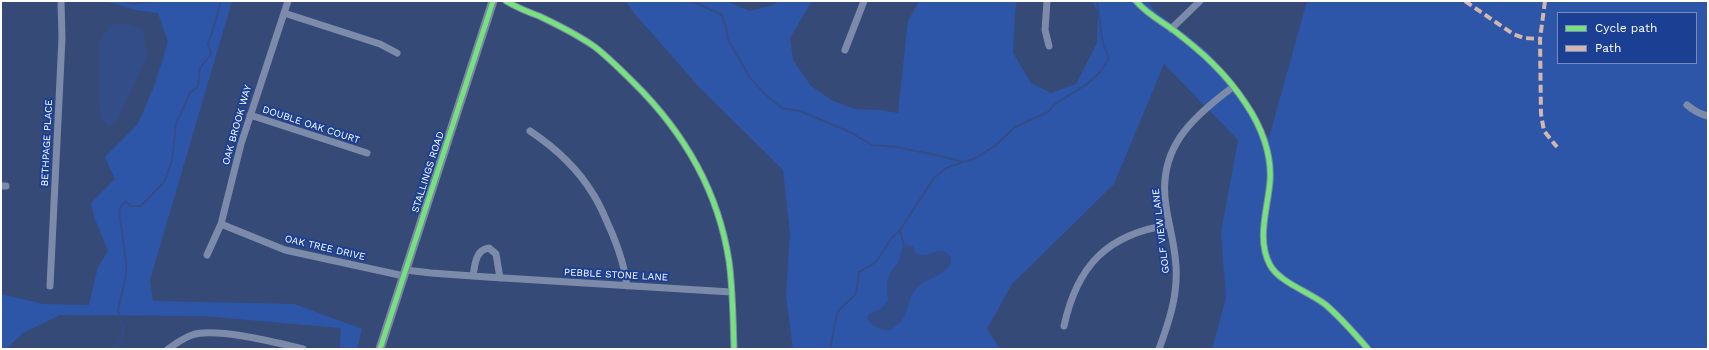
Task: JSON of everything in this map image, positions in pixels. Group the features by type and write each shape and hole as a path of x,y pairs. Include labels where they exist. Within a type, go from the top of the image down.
{"street":[{"name":"BETHPAGE PLACE","path":"50,286 62,38 61,1"},
{"name":"OAK BROOK WAY","path":"207,255 221,224 241,144 288,1"},
{"name":"STALLINGS ROAD","path":"380,349 493,1"},
{"path":"506,1 568,31 594,47 617,66 668,119 698,166 708,189 725,241 729,262 734,349"},
{"path":"845,50 864,1"},
{"path":"1047,1 1046,30 1049,46"},
{"path":"1136,1 1146,12 1172,29 1210,60 1233,87 1254,117 1268,154 1270,180 1263,240 1265,252 1270,265 1278,275 1316,298 1332,310 1368,349"},
{"path":"1172,29 1200,1"},
{"path":"284,13 380,44 397,53"},
{"name":"GOLF VIEW LANE","path":"1159,349 1172,308 1176,280 1175,256 1166,205 1165,181 1167,164 1173,148 1181,134 1192,121 1218,97 1233,87"},
{"path":"1688,105 1693,111 1700,115 1708,116"},
{"name":"DOUBLE OAK COURT","path":"250,115 367,153"},
{"path":"530,131 545,141 567,162 594,194 603,211 616,243 626,273 627,286"},
{"name":"OAK TREE DRIVE","path":"221,224 285,250 405,273"},
{"path":"1064,326 1068,306 1076,286 1086,270 1098,257 1113,244 1129,235 1152,227 1169,225"},
{"path":"473,276 476,258 480,252 489,248 496,254 500,278"},
{"name":"PEBBLE STONE LANE","path":"405,273 431,273 731,292"},
{"path":"168,349 193,335 211,333 264,340 303,349"}],"shaded area":[{"path":"101,1 232,1 150,280 153,301 294,304 362,329 357,349 345,349 340,347 341,328 203,316 60,315 23,333 6,349 1,349 1,294 43,304 89,305 98,267 108,251 95,219 91,203 115,179 105,157 138,124 155,84 168,42 158,13 136,10"},
{"path":"626,1 726,1 750,11 774,5 779,1 812,1 790,38 793,60 811,86 833,101 855,109 880,110 898,113 908,21 919,1 1017,1 1015,11 1013,53 1031,83 1051,93 1076,84 1097,43 1098,12 1092,1 1148,1 1154,10 1209,53 1238,91 1269,138 1307,1 1708,1 1708,349 1212,349 1226,298 1221,233 1238,140 1164,64 1114,184 1012,284 987,329 1000,349 793,349 786,296 790,233 783,170 700,88 634,13"},
{"path":"112,24 130,24 143,30 147,57 117,120 109,127 101,118 99,103 99,41"},
{"path":"907,245 913,246 918,254 922,255 941,250 945,251 950,257 951,262 949,267 923,283 915,290 910,299 905,316 899,323 890,330 883,330 870,323 867,317 869,314 879,310 888,301 887,285 889,275 899,261 902,248"}],"waterway":[{"path":"98,1 103,1"},
{"path":"124,1 133,4 154,1"},
{"path":"114,349 124,332 118,310 126,276 126,263 119,209 126,201 130,206 141,206 164,182 172,160 176,124 190,93 198,86 200,68 211,54 208,44 221,1"},
{"path":"687,1 699,4 722,15 728,40 751,79 766,95 782,108 800,111 850,132 872,145 896,147 963,162"},
{"path":"830,349 837,313 856,294 859,272 876,262 891,239 900,230 934,178 946,168 976,158 996,145 1015,127 1048,112 1055,104 1087,84 1100,72 1109,59 1103,44 1097,1"},
{"path":"900,230 904,246"}],"marked path":[{"path":"1465,1 1513,34 1524,38 1540,39"},
{"path":"1545,1 1540,39 1541,114 1544,131 1557,147"}],"cycle path":[{"path":"380,349 493,1"},
{"path":"506,1 561,27 595,47 651,101 683,142 707,186 717,210 724,235 729,261 733,305 734,349"},
{"path":"1136,1 1148,13 1172,29 1193,46 1221,72 1238,93 1261,131 1267,151 1270,171 1269,191 1263,234 1266,255 1270,265 1281,277 1326,305 1368,349"}]}
